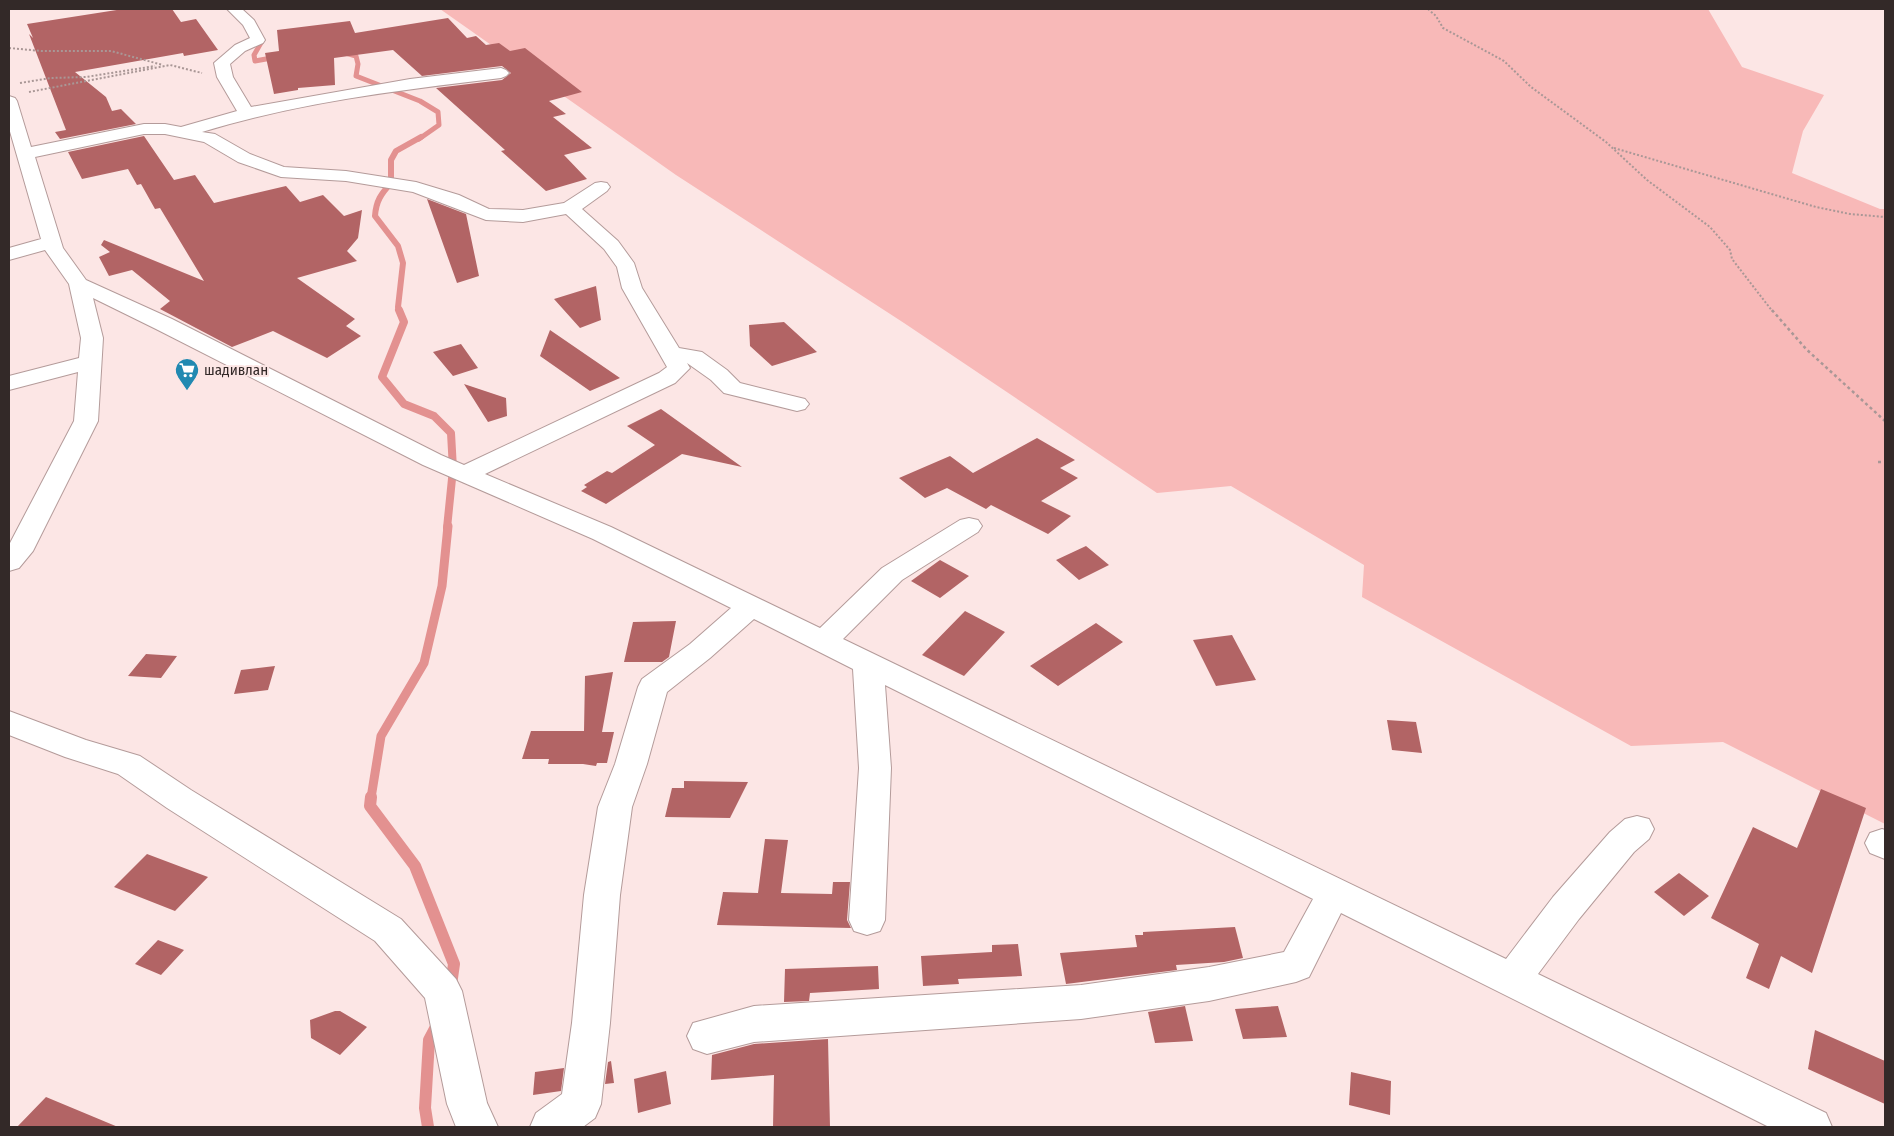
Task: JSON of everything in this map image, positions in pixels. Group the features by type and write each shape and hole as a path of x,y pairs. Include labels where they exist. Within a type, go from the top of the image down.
{"street":[{"path":"234,9 249,23 258,40 240,48 222,63 226,80 246,113"},
{"path":"181,132 246,113 419,83 501,73"},
{"path":"9,562 19,551 86,421 92,338 79,284 51,242 25,154 15,105"},
{"path":"25,154 144,129 165,129 209,138 244,158 281,172 346,176 416,186 452,198 486,214 523,216 570,208 602,187"},
{"path":"464,474 667,378 679,368 632,288 627,267 610,245 570,208"},
{"path":"9,254 51,242"},
{"path":"79,284 164,324 423,456 602,533 1811,1127"},
{"path":"670,354 694,357 719,375 732,388 797,404"},
{"path":"9,383 90,362"},
{"path":"823,642 892,574 969,526"},
{"path":"550,1127 581,1104 591,1023 602,896 615,807 631,764 653,687 700,651 751,606"},
{"path":"867,920 875,768 868,664"},
{"path":"9,722 76,749 129,765 179,799 388,930 443,990 471,1120"},
{"path":"1512,980 1566,908 1622,842 1637,828"},
{"path":"707,1036 754,1024 1081,1002 1209,984 1296,966 1334,893"}],"path":[{"path":"1428,9 1436,16 1443,28 1504,61 1530,87 1570,114 1611,147 1647,180 1710,227 1730,250 1732,259 1769,307 1806,349 1885,421"},
{"path":"9,48 41,51 111,51 166,66"},
{"path":"15,105 51,78 86,77 149,66 170,65 226,80"},
{"path":"15,105 166,66"},
{"path":"1611,147 1816,207 1850,214 1885,217"},
{"path":"1878,462 1885,462"}],"shaded area":[{"path":"440,9 1708,9 1742,67 1824,95 1803,131 1792,173 1880,209 1885,209 1885,824 1723,742 1631,746 1362,597 1364,565 1231,486 1157,493 904,323 676,175"}],"building":[{"path":"123,9 172,9 181,22 196,19 218,50 184,56 183,53 75,72 106,97 112,111 121,109 136,124 60,139 55,132 66,130 29,34 33,38 27,24"},
{"path":"448,18 467,38 476,36 486,45 499,43 510,51 525,48 582,92 549,101 566,114 553,117 592,148 564,155 587,179 546,191 501,151 505,150 436,88 502,80 511,73 502,66 422,76 393,50 334,58 335,85 298,88 298,90 274,94 265,53 279,51 277,30 350,21 355,33"},
{"path":"144,136 174,180 195,175 214,203 286,186 300,202 323,195 344,216 362,210 358,238 347,251 357,261 297,278 355,319 346,326 361,336 327,358 273,331 232,347 160,309 170,301 132,270 109,276 99,257 110,252 101,245 104,240 204,281 160,208 155,209 141,184 137,185 128,169 82,179 68,152"},
{"path":"427,199 466,214 479,276 457,283"},
{"path":"596,286 601,320 580,328 554,299"},
{"path":"784,322 817,352 772,366 750,346 749,325"},
{"path":"550,330 620,378 590,391 540,356"},
{"path":"461,344 478,368 453,376 433,352"},
{"path":"464,384 506,398 507,416 488,422"},
{"path":"661,409 742,467 682,454 606,504 581,491 587,487 584,485 607,471 612,473 655,445 627,426"},
{"path":"1037,438 1075,460 1060,468 1078,478 1041,501 1071,516 1048,534 991,505 986,509 947,488 925,498 899,478 950,456 973,473"},
{"path":"1086,546 1109,565 1079,580 1056,560"},
{"path":"940,560 969,576 940,598 911,581"},
{"path":"965,611 1005,632 964,676 922,655"},
{"path":"676,621 669,657 662,662 624,662 633,622"},
{"path":"1096,623 1123,642 1058,686 1030,666"},
{"path":"1232,635 1256,680 1216,686 1193,640"},
{"path":"146,654 177,656 161,678 128,676"},
{"path":"275,666 268,690 234,694 241,670"},
{"path":"613,672 602,732 614,732 607,763 597,763 596,766 548,764 549,759 522,759 531,731 584,731 585,676"},
{"path":"1387,720 1416,722 1422,753 1392,750"},
{"path":"684,781 748,782 730,818 665,817 672,788 684,788"},
{"path":"1821,789 1866,808 1812,973 1781,956 1769,989 1746,978 1759,944 1711,918 1753,827 1797,848"},
{"path":"765,839 788,840 781,893 832,894 833,882 850,882 847,920 851,928 717,925 723,892 758,893"},
{"path":"147,854 208,877 175,911 114,887"},
{"path":"1679,873 1709,896 1684,916 1654,892"},
{"path":"1235,927 1243,958 1224,962 1176,965 1177,970 1066,984 1060,953 1137,947 1135,935 1143,935 1143,932"},
{"path":"158,940 184,950 161,975 135,964"},
{"path":"1018,944 1022,976 958,979 959,984 923,986 921,956 992,952 992,945"},
{"path":"878,966 879,989 810,993 809,1001 784,1002 785,969"},
{"path":"1185,1006 1193,1041 1155,1043 1148,1012"},
{"path":"1278,1006 1287,1037 1243,1039 1235,1009"},
{"path":"340,1011 367,1027 340,1055 311,1038 310,1020"},
{"path":"1815,1030 1885,1061 1885,1104 1808,1069"},
{"path":"828,1039 830,1127 773,1127 774,1075 711,1080 712,1055 754,1044"},
{"path":"611,1061 614,1083 605,1084 608,1062"},
{"path":"564,1068 561,1091 533,1095 535,1072"},
{"path":"666,1071 671,1104 638,1113 634,1079"},
{"path":"1351,1072 1391,1081 1390,1115 1349,1105"},
{"path":"46,1097 118,1127 17,1127"}],"waterway":[{"path":"258,34 262,41 254,55 255,61 277,57"},
{"path":"342,52 356,56 358,64 356,76 420,101 438,112 439,125 419,139"},
{"path":"400,312 398,307 403,263 398,246 375,216 380,198 391,183 391,160 396,151 421,137"},
{"path":"399,310 404,322 382,377 404,404 434,416 451,433 453,469 447,528"},
{"path":"371,798 381,736 424,663 442,586 448,526"},
{"path":"371,797 370,806 415,866 454,964 451,985"},
{"path":"428,1127 425,1108 429,1040 438,1023"}],"place":[{"name":"шадивлан","path":"187,391"}]}
